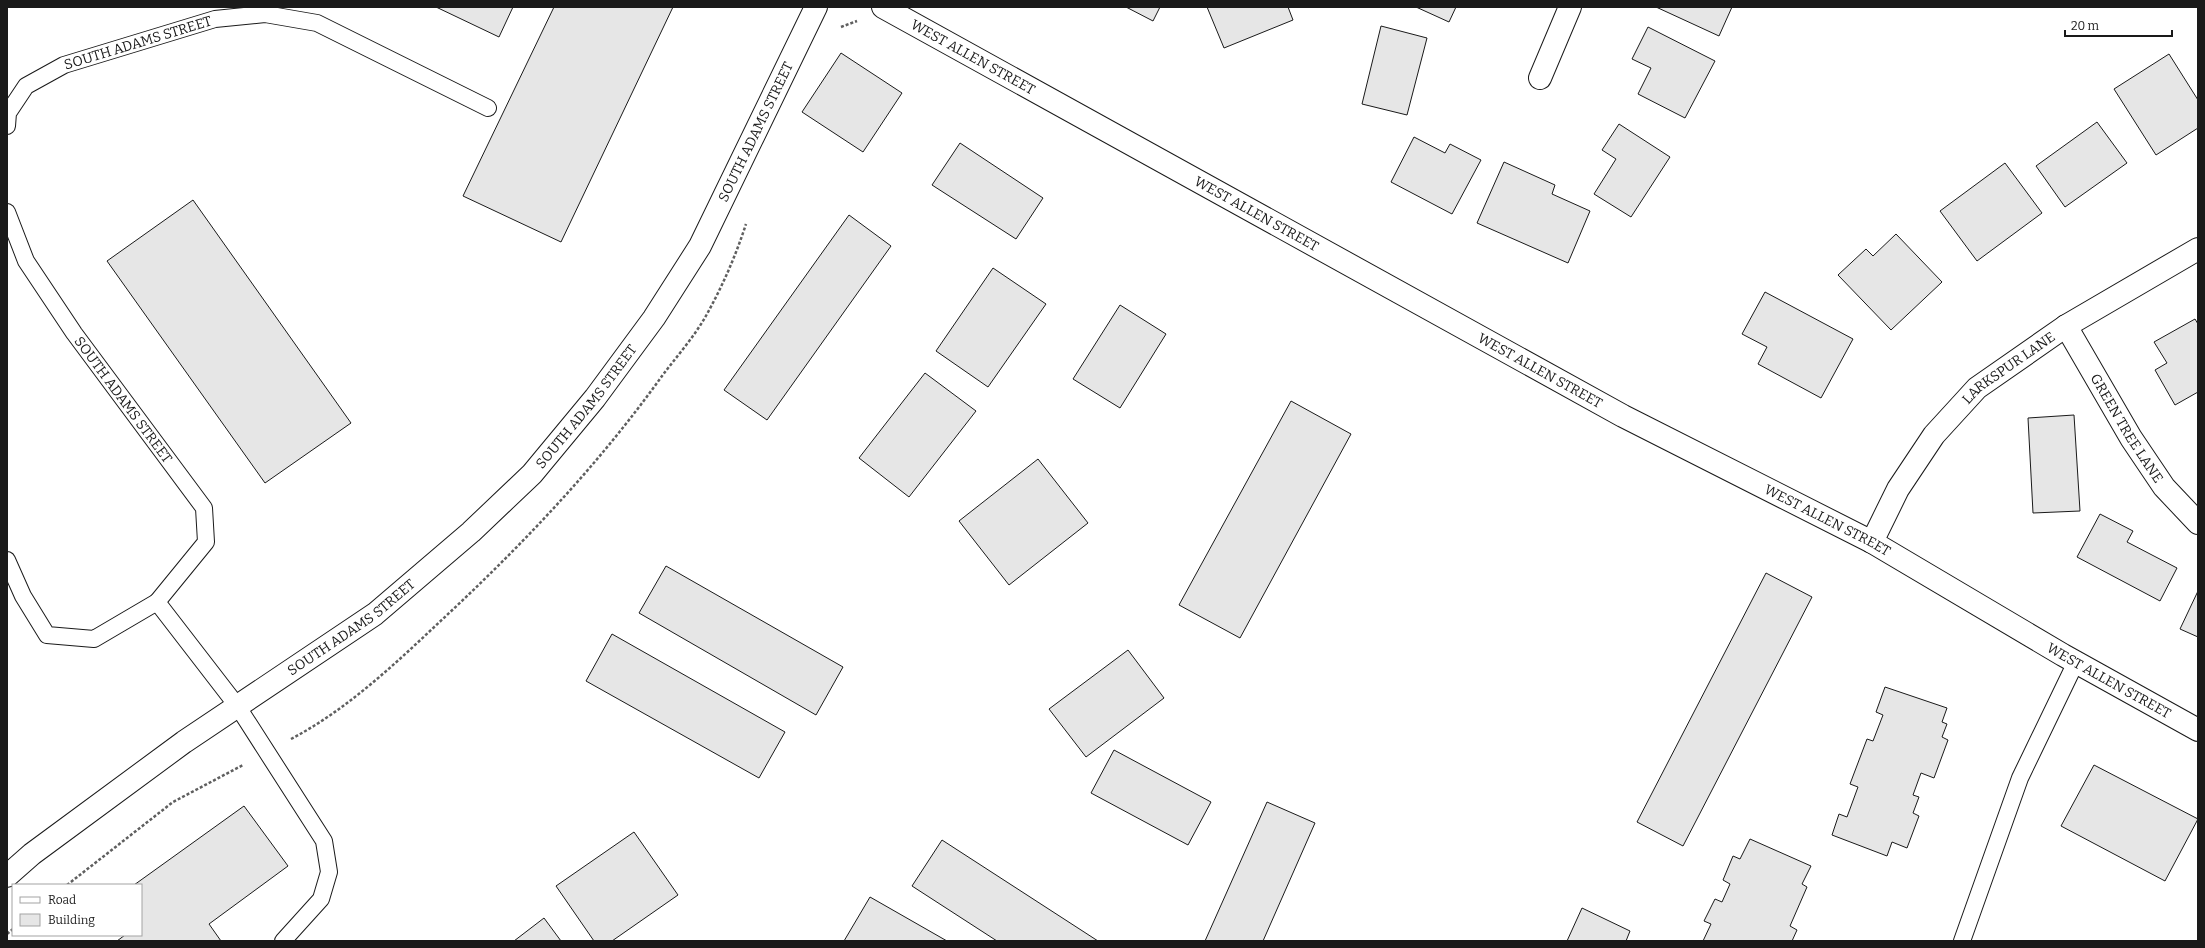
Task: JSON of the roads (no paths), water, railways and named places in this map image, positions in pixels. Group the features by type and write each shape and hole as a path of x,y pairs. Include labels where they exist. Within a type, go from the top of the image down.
{"street":[{"name":"SOUTH ADAMS STREET","path":"7,876 32,854 184,742 375,614 471,532 532,474 595,398 654,318 700,246 816,7"},
{"name":"WEST ALLEN STREET","path":"883,7 1623,416 1872,542 2076,662 2198,730"},
{"path":"1540,78 1570,7"},
{"name":"LARKSPUR LANE","path":"1872,542 1898,489 1934,435 1977,388 2066,326 2198,249"},
{"name":"GREEN TREE LANE","path":"2066,326 2143,457 2164,487 2198,523"}],"lane":[{"name":"SOUTH ADAMS STREET","path":"7,126 12,96 26,86 64,65 215,19 265,14 317,23 488,108"},
{"name":"SOUTH ADAMS STREET","path":"7,212 26,261 74,334 204,508 206,542 157,602 94,639 47,635 23,596 7,560"},
{"path":"157,602 238,706 324,841 329,872 320,899 283,941"},
{"path":"1962,941 2020,778 2076,662"}]}
